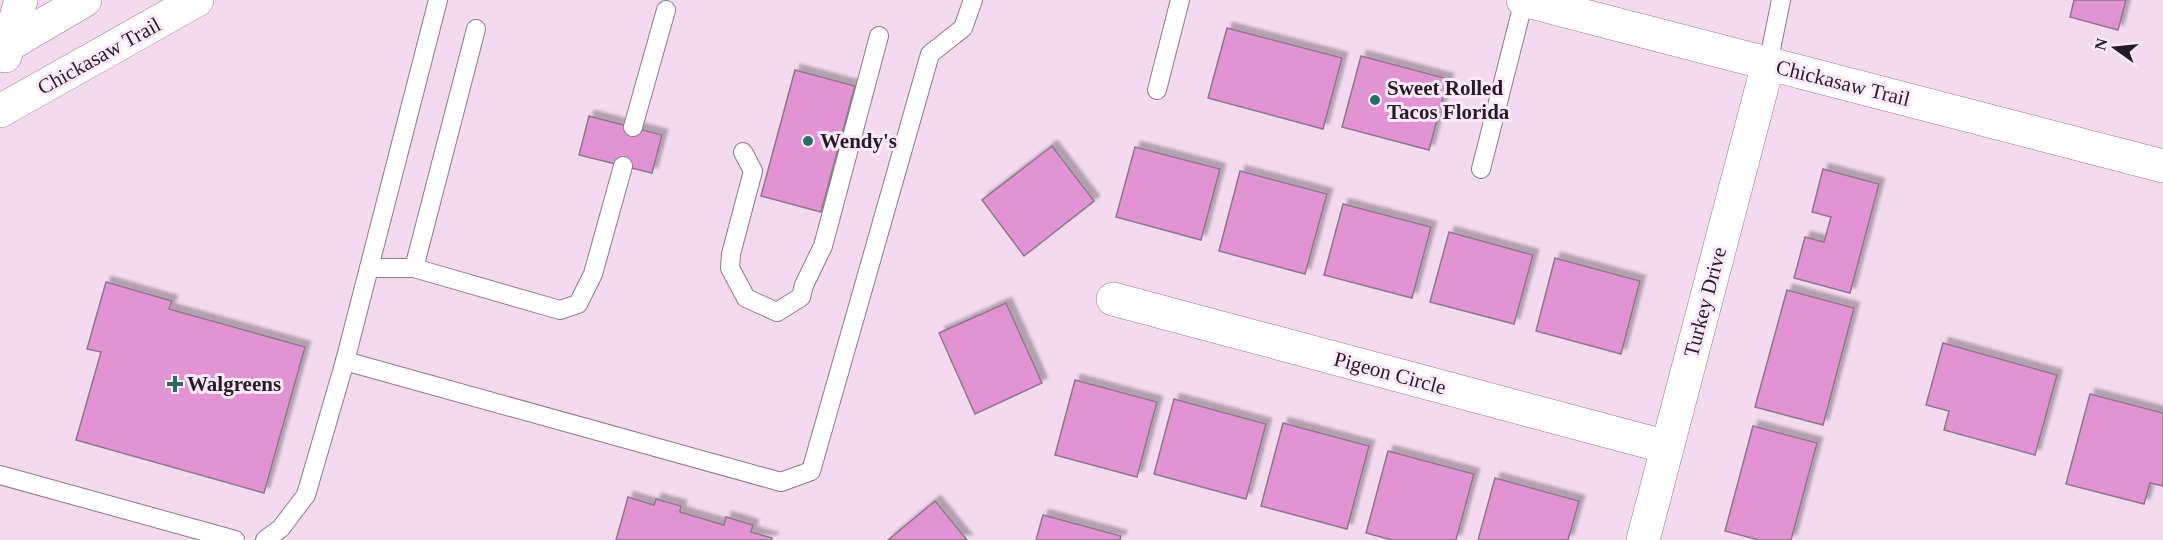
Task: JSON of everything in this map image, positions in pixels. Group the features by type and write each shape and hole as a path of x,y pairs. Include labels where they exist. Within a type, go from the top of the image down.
{"street":[{"path":"3,56 21,0"},
{"path":"3,56 85,0"},
{"name":"Chickasaw Trail","path":"0,111 197,0"},
{"name":"Chickasaw Trail","path":"1524,0 2163,166"},
{"name":"Turkey Drive","path":"1643,540 1768,64"},
{"name":"Pigeon Circle","path":"1113,299 1667,447"}],"lane":[{"path":"265,540 281,528 306,495 345,361 438,0"},
{"path":"345,361 781,482 811,471 930,54 963,28 973,0"},
{"path":"1157,90 1180,0"},
{"path":"1481,169 1524,0"},
{"path":"1768,64 1781,0"},
{"path":"633,127 666,10"},
{"path":"414,268 476,29"},
{"path":"743,152 753,171 731,254 730,268 746,298 777,312 801,297 804,285 823,246 879,36"},
{"path":"369,268 414,268 560,310 578,304 593,274 623,166"},
{"path":"0,475 235,540"}],"building":[{"path":"2074,0 2126,0 2118,30 2070,17"},
{"path":"1227,28 1342,58 1323,129 1208,98"},
{"path":"1361,56 1448,79 1429,150 1342,127"},
{"name":"Wendy's","path":"795,70 855,86 821,212 761,196"},
{"path":"589,116 662,135 652,173 579,155"},
{"path":"1052,146 1094,201 1024,256 982,200"},
{"path":"1135,147 1220,169 1201,240 1116,217"},
{"path":"1823,169 1879,184 1850,293 1794,278 1805,237 1824,242 1831,217 1812,212"},
{"path":"1240,171 1327,194 1305,274 1219,251"},
{"path":"1343,204 1431,227 1412,298 1324,275"},
{"path":"1449,232 1533,255 1514,324 1430,302"},
{"path":"1555,258 1640,281 1621,354 1536,331"},
{"path":"106,282 172,301 169,309 305,347 264,493 76,440 101,352 87,349"},
{"path":"1787,290 1854,308 1823,425 1755,407"},
{"path":"1006,303 1042,383 975,414 939,333"},
{"path":"1943,343 2057,375 2035,455 1944,430 1949,411 1926,405"},
{"path":"1075,380 1157,402 1137,477 1055,455"},
{"path":"2090,394 2163,413 2163,486 2150,483 2144,504 2066,484"},
{"path":"1174,399 1266,424 1246,499 1154,474"},
{"path":"1283,423 1369,446 1347,529 1261,506"},
{"path":"1753,426 1817,443 1791,540 1759,540 1725,531"},
{"path":"1388,451 1474,474 1456,540 1392,540 1366,533"},
{"path":"1495,478 1579,501 1568,540 1478,540"},
{"path":"628,497 654,505 656,499 681,506 680,512 724,525 726,517 753,525 751,532 772,538 771,540 616,540"},
{"path":"935,501 967,540 888,540"},
{"path":"1043,515 1121,536 1120,540 1036,540"}],"place":[{"name":"Sweet Rolled Tacos Florida","path":"1375,100"},
{"name":"Wendy's","path":"808,141"},
{"name":"Walgreens","path":"175,384"}]}
